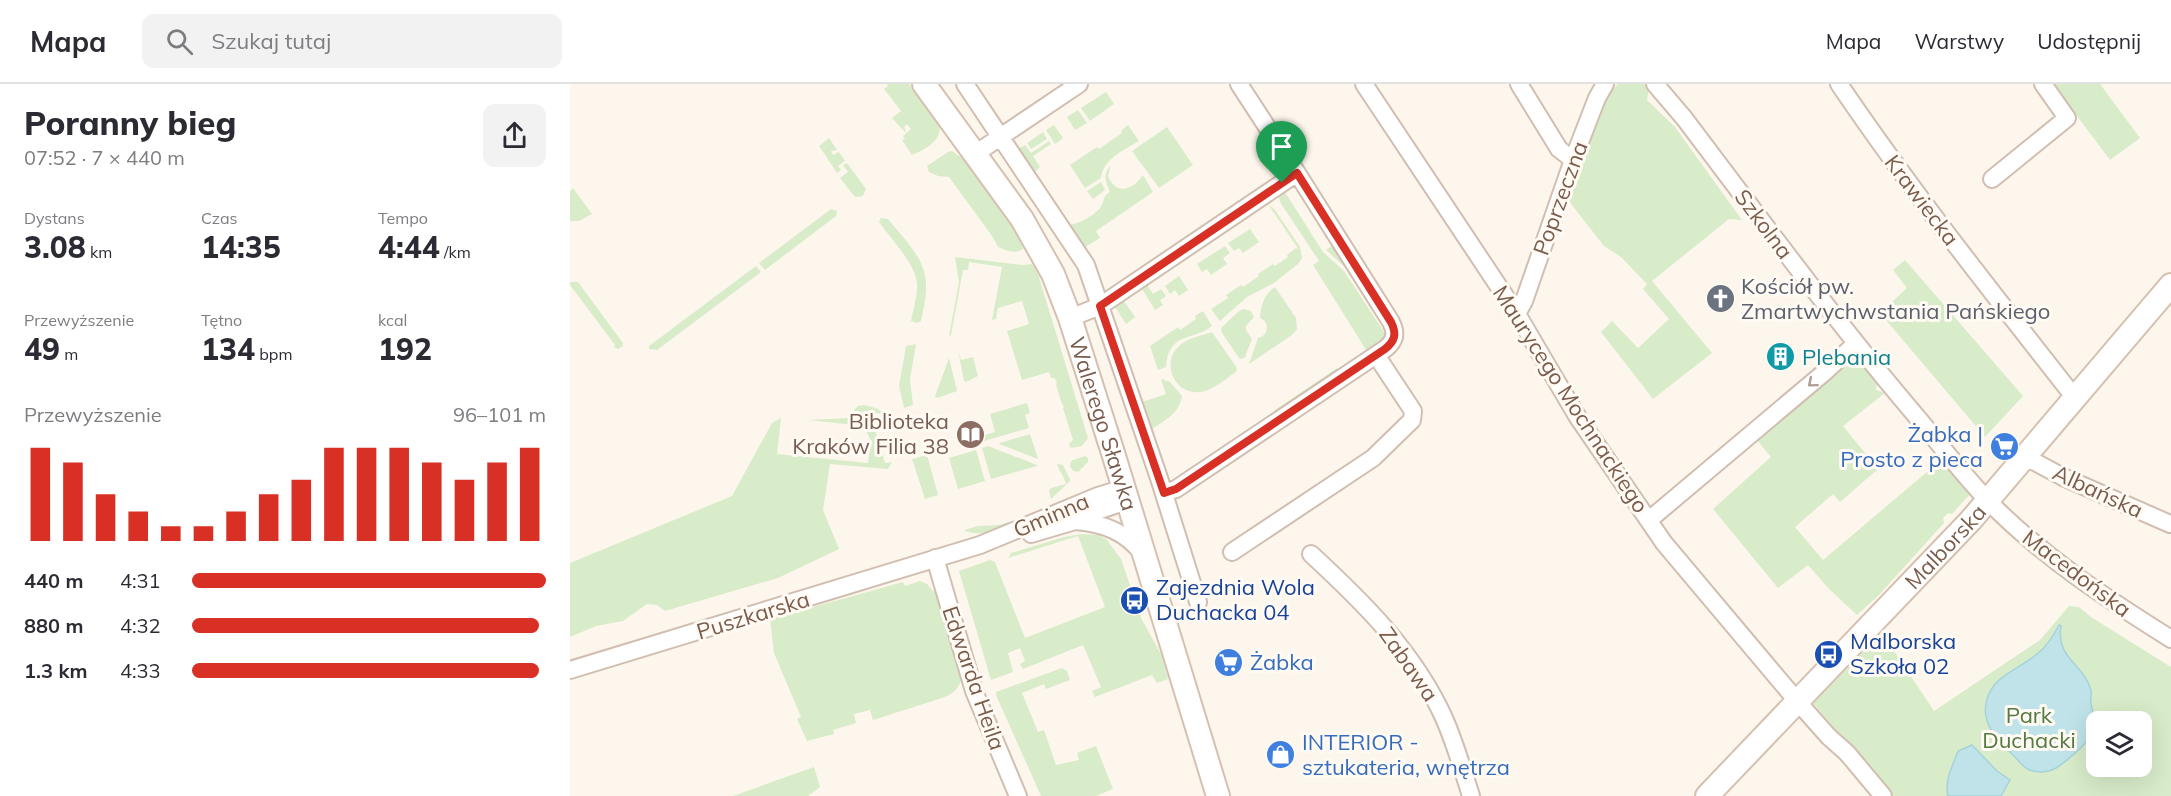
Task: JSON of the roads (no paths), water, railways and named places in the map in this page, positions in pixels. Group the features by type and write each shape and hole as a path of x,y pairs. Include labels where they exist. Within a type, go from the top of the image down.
{"street":[{"name":"Walerego Sławka","path":"924,84 1036,240 1053,274 1070,318 1218,796"},
{"path":"965,84 1086,265 1164,493 1198,602"},
{"path":"975,154 1079,84"},
{"path":"1164,493 1176,489 1376,355 1392,343 1395,330 1239,84"},
{"name":"Maurycego Mochnackiego","path":"1364,84 1517,314 1577,416 1664,543 1797,701 1829,737 1847,753 1883,796"},
{"path":"1519,84 1559,149 1573,160"},
{"name":"Poprzeczna","path":"1517,314 1524,301 1573,160 1597,98 1605,84"},
{"name":"Szkolna","path":"1655,84 1684,118 1855,344 1988,501"},
{"name":"Krawiecka","path":"1839,84 1933,216 2075,398"},
{"path":"1992,179 2067,118 2043,84"},
{"path":"1070,318 1100,306 1297,173"},
{"name":"Malborska","path":"1707,796 1929,566 2025,459 2171,285"},
{"path":"1649,520 1855,344"},
{"path":"1232,552 1373,458 1412,420 1413,411 1376,355"},
{"name":"Albańska","path":"2025,459 2170,525"},
{"name":"Gminna","path":"935,558 980,545 1014,539 1075,521 1125,495"},
{"name":"Gminna","path":"980,545 1098,496 1125,495"},
{"name":"Macedońska","path":"1988,501 2077,578 2107,600 2171,639"},
{"name":"Gminna","path":"1075,521 1106,527 1125,535 1145,557"},
{"name":"Zabawa","path":"1311,554 1369,609 1416,668 1443,716 1471,796"},
{"name":"Puszkarska","path":"570,670 935,558"},
{"name":"Edwarda Heila","path":"935,558 974,691 1018,796"}],"water":[{"path":"2059,625 2061,626 2062,646 2082,673 2091,690 2092,711 2086,711 2086,741 2084,744 2055,769 2036,772 2024,767 1996,737 1988,723 1985,708 1990,691 1995,684 2030,659 2050,641"},
{"path":"1972,745 1997,771 2010,780 2001,796 1948,796 1948,779 1958,751"}],"place":[{"name":"Kościół pw. Zmartwychwstania Pańskiego","path":"1720,299"},
{"name":"Plebania","path":"1781,357"},
{"name":"Biblioteka Kraków Filia 38","path":"970,434"},
{"name":"Żabka | Prosto z pieca","path":"2004,447"},
{"name":"Zajezdnia Wola Duchacka 04","path":"1135,600"},
{"name":"Malborska Szkoła 02","path":"1829,654"},
{"name":"Żabka","path":"1229,662"},
{"name":"INTERIOR - sztukateria, wnętrza","path":"1281,755"}],"park label":[{"name":"Park Duchacki","path":"2029,728"}]}
